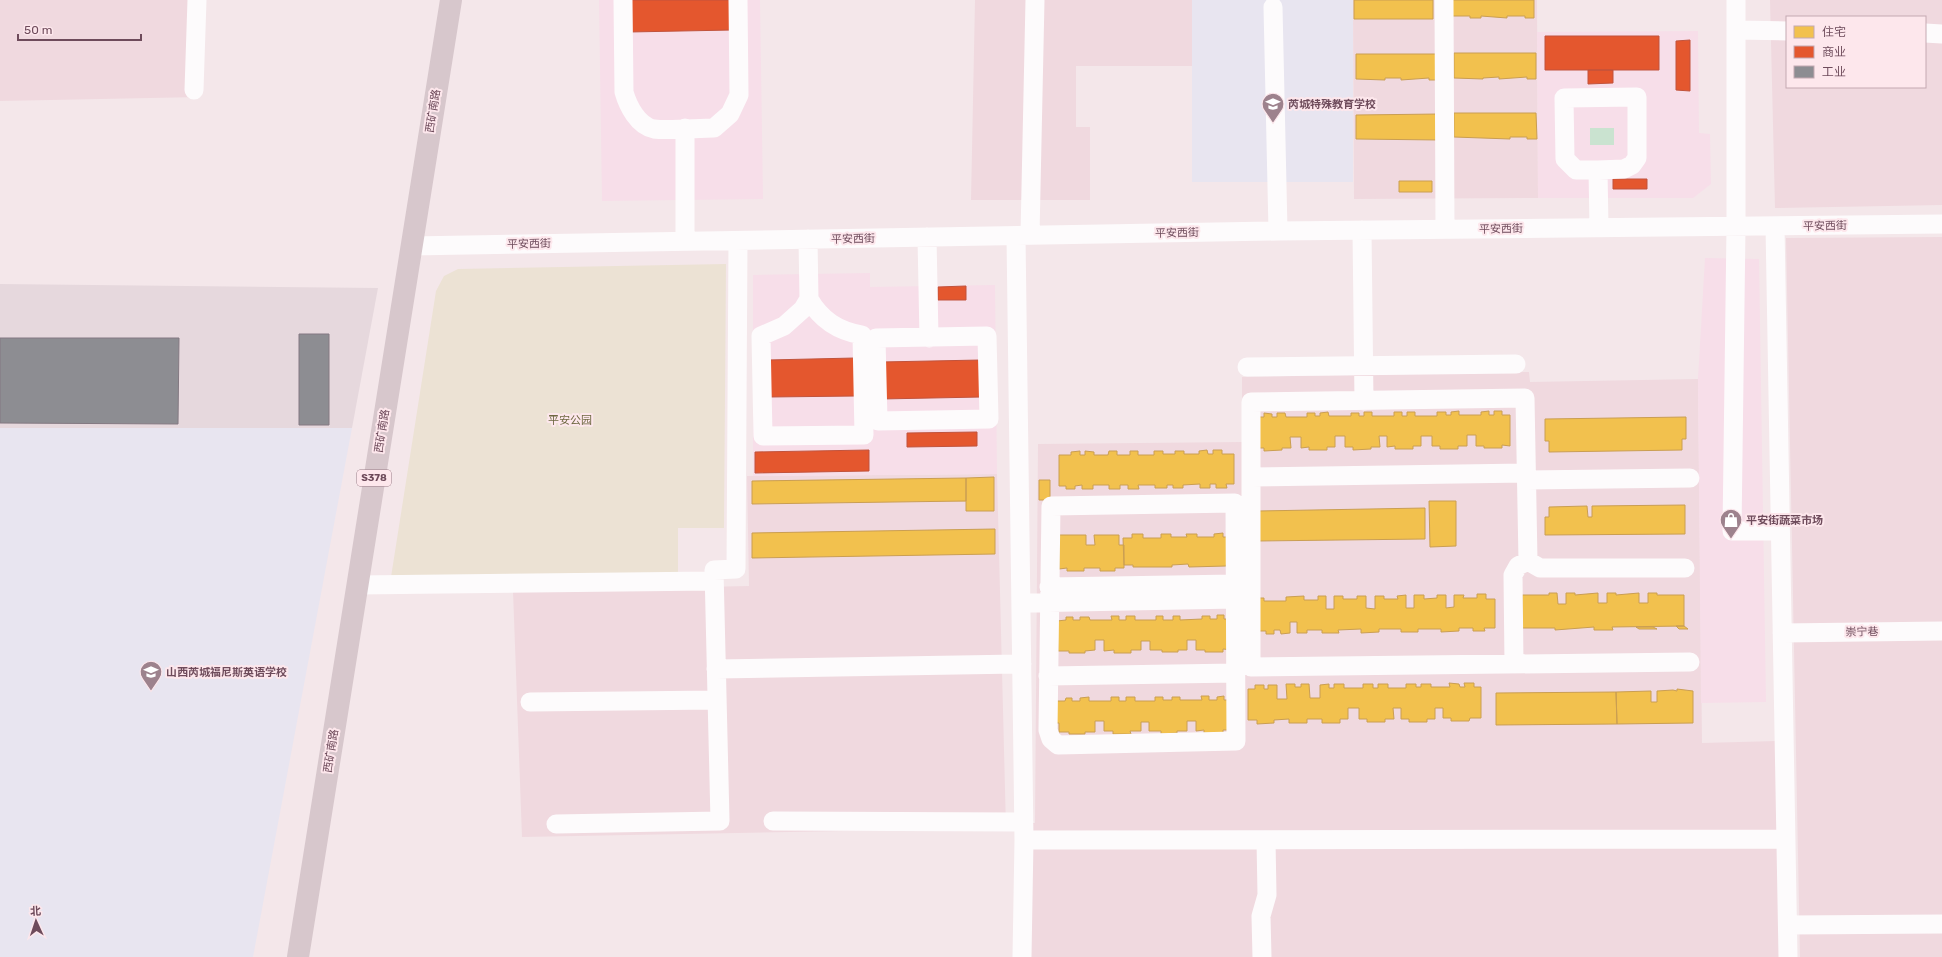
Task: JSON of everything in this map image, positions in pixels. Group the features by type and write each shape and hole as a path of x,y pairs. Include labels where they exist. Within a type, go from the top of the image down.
{"main road":[{"name":"西矿南路","path":"298,957 451,0"}],"street":[{"path":"194,90 197,0"},
{"path":"623,0 624,92 626,101 636,118 654,129 714,128 723,122 736,104 739,95 738,0"},
{"path":"1022,957 1024,840 1021,603 1023,236 1035,0"},
{"path":"1444,0 1445,230"},
{"path":"1736,0 1736,226 1732,531 1780,531"},
{"path":"1273,7 1278,231"},
{"path":"1736,30 1786,31"},
{"path":"1926,33 1942,34"},
{"path":"1637,97 1637,158 1632,165 1624,169 1598,170 1576,170 1565,159 1564,98 1637,97"},
{"path":"685,128 685,242"},
{"path":"1598,170 1598,228"},
{"name":"平安西街","path":"411,246 1278,231 1942,224"},
{"path":"1774,226 1788,957"},
{"path":"1362,230 1364,400"},
{"path":"927,237 929,338"},
{"path":"808,239 810,299 818,313 832,326 862,335 864,435 763,436 761,336 784,326 803,309 810,299"},
{"path":"556,824 720,821 714,570 736,569 738,241"},
{"path":"987,336 989,419 878,421 876,338 929,338 987,336"},
{"path":"1247,367 1516,364"},
{"path":"1528,561 1525,398 1251,402 1251,667 1690,662"},
{"path":"1251,477 1690,478"},
{"path":"1235,503 1236,592 1236,741 1058,745 1051,739 1048,730 1050,506 1235,503"},
{"path":"1528,561 1540,568 1685,568"},
{"path":"1514,664 1513,574 1518,566 1528,561"},
{"path":"357,585 714,581"},
{"path":"1021,603 1049,595 1236,592"},
{"name":"崇宁巷","path":"1782,633 1942,631"},
{"path":"716,669 1022,664"},
{"path":"1048,676 1236,673"},
{"path":"530,702 717,700"},
{"path":"774,821 1024,822"},
{"path":"1024,840 1786,839"},
{"path":"1262,957 1261,916 1267,895 1266,840"},
{"path":"1788,925 1942,924"}],"shaded area":[{"path":"0,0 205,0 201,97 0,101"},
{"path":"599,0 760,0 763,199 602,201"},
{"path":"975,0 1192,0 1192,66 1076,66 1076,127 1090,127 1090,200 971,200"},
{"name":"芮城特殊教育学校","path":"1192,0 1353,0 1353,182 1192,182"},
{"path":"1353,0 1537,0 1538,198 1354,199"},
{"path":"1770,0 1942,0 1942,205 1775,208"},
{"path":"1698,31 1699,133 1710,134 1711,184 1693,198 1538,198 1537,32"},
{"path":"1590,128 1614,128 1614,145 1590,145"},
{"path":"1942,237 1942,957 1800,957 1786,238"},
{"name":"平安街蔬菜市场","path":"1705,258 1759,259 1766,702 1701,703 1698,379"},
{"path":"870,273 870,287 995,285 997,474 753,476 753,275"},
{"path":"0,284 378,288 352,428 0,428"},
{"path":"1529,372 1530,382 1698,379 1702,743 1777,741 1780,957 1027,957 1029,823 1035,823 1038,444 1242,442 1242,377"},
{"name":"山西芮城福尼斯英语学校","path":"0,428 352,428 253,957 0,957"},
{"path":"997,474 1006,828 522,837 513,591 749,586 747,476"}],"green space":[{"name":"平安公园","path":"726,264 724,528 678,528 678,577 391,577 436,291 444,276 458,269"}],"building: 住宅":[{"path":"1354,0 1433,0 1433,19 1354,19"},
{"path":"1452,0 1534,0 1534,18 1525,18 1525,16 1507,16 1507,18 1481,16 1481,18 1470,18 1470,16 1452,16"},
{"path":"1454,53 1536,53 1536,79 1527,79 1527,77 1499,79 1499,77 1483,79 1454,78"},
{"path":"1356,54 1438,54 1439,80 1429,80 1429,78 1401,80 1401,78 1385,78 1385,80 1356,79"},
{"path":"1454,113 1536,113 1537,139 1527,139 1527,137 1510,137 1510,139 1454,137"},
{"path":"1439,114 1439,140 1356,139 1356,115"},
{"path":"1399,181 1432,181 1432,192 1399,192"},
{"path":"1459,411 1459,415 1481,415 1481,412 1489,411 1489,415 1494,415 1494,411 1502,411 1502,415 1510,415 1510,446 1502,445 1502,448 1484,448 1484,446 1476,446 1476,435 1467,435 1467,446 1458,446 1458,449 1440,449 1440,446 1432,446 1432,436 1421,436 1421,446 1413,446 1413,449 1395,449 1395,446 1387,447 1387,436 1379,436 1380,447 1353,450 1353,447 1345,447 1345,436 1335,436 1335,447 1327,447 1327,450 1309,450 1309,447 1301,448 1301,437 1290,437 1291,448 1264,451 1264,448 1256,448 1256,417 1264,417 1264,413 1272,414 1272,417 1277,417 1277,413 1285,413 1286,417 1307,417 1307,413 1315,413 1315,416 1320,416 1320,413 1328,412 1329,416 1351,416 1351,413 1359,413 1359,416 1364,416 1364,412 1372,412 1372,416 1394,416 1394,412 1402,412 1402,416 1407,416 1407,412 1415,412 1415,416 1437,416 1437,412 1446,412 1446,415 1451,415 1451,412"},
{"path":"1686,417 1686,439 1682,439 1682,450 1549,452 1549,441 1545,441 1545,419"},
{"path":"1207,450 1208,454 1213,454 1213,450 1222,450 1222,454 1234,454 1234,484 1226,484 1227,488 1216,488 1216,484 1210,484 1210,488 1200,488 1200,484 1183,485 1183,488 1173,488 1173,485 1167,485 1167,488 1155,488 1155,485 1138,485 1139,489 1128,489 1128,485 1120,485 1120,489 1109,489 1109,485 1093,485 1093,489 1082,489 1082,485 1075,486 1075,489 1066,489 1066,486 1059,486 1059,455 1071,455 1071,452 1080,451 1080,455 1085,455 1085,451 1094,452 1094,455 1108,455 1109,451 1117,451 1117,455 1130,455 1130,451 1138,451 1138,455 1154,455 1154,451 1163,451 1163,454 1175,454 1175,451 1184,451 1184,454 1199,454 1199,451"},
{"path":"994,477 994,511 966,511 966,478"},
{"path":"966,478 966,501 752,504 752,481"},
{"path":"1039,480 1050,480 1050,500 1039,500"},
{"path":"1429,501 1456,501 1456,546 1430,547"},
{"path":"1685,505 1685,534 1545,535 1545,517 1549,517 1549,507 1587,506 1588,517 1592,517 1592,506"},
{"path":"1425,508 1425,539 1258,541 1258,511"},
{"path":"995,529 995,554 752,558 752,533"},
{"path":"1223,533 1223,537 1233,537 1226,566 1189,567 1188,564 1172,565 1172,567 1133,567 1133,565 1124,565 1123,538 1132,538 1132,534 1143,534 1143,538 1161,538 1161,534 1171,534 1171,537 1187,537 1186,534 1197,534 1197,537 1214,537 1214,534"},
{"path":"1059,535 1086,535 1086,545 1095,545 1094,535 1119,535 1119,545 1124,545 1124,568 1115,568 1115,571 1100,571 1100,568 1084,568 1084,571 1067,571 1067,568 1059,569"},
{"path":"1549,593 1557,593 1558,604 1566,604 1566,593 1575,593 1575,595 1598,593 1598,603 1607,603 1607,593 1616,593 1616,595 1639,593 1639,603 1648,603 1648,593 1657,593 1657,595 1684,595 1684,626 1612,627 1613,630 1594,630 1594,627 1555,630 1555,628 1522,628 1522,595 1549,595"},
{"path":"1477,594 1486,594 1486,599 1495,599 1495,628 1484,628 1485,631 1473,631 1473,628 1459,628 1459,631 1441,632 1441,629 1418,629 1418,632 1401,632 1401,629 1379,629 1379,632 1361,633 1361,629 1338,630 1339,633 1322,633 1322,630 1307,630 1307,633 1297,633 1297,622 1290,622 1290,633 1281,634 1280,630 1274,630 1274,634 1266,634 1266,631 1258,631 1257,598 1264,598 1264,601 1286,601 1286,597 1304,596 1304,600 1318,600 1318,596 1326,596 1326,609 1334,609 1334,596 1343,596 1343,599 1357,599 1357,596 1366,596 1366,608 1375,609 1375,596 1384,596 1384,599 1398,599 1397,596 1406,595 1406,608 1414,608 1414,595 1424,595 1424,599 1437,598 1437,595 1446,595 1446,608 1454,607 1454,595 1464,595 1463,598 1477,598"},
{"path":"1217,615 1224,615 1224,619 1233,619 1233,650 1223,649 1223,652 1205,652 1205,650 1196,650 1196,640 1187,640 1187,650 1178,650 1178,652 1162,652 1162,650 1150,650 1150,641 1141,641 1141,650 1131,650 1131,653 1114,653 1114,650 1104,651 1104,640 1095,640 1095,650 1085,651 1085,653 1058,651 1057,621 1066,620 1066,617 1073,617 1073,620 1080,620 1080,617 1089,617 1090,620 1112,620 1111,616 1119,616 1119,620 1126,620 1126,616 1135,616 1135,620 1156,620 1156,616 1163,616 1163,620 1173,620 1173,616 1180,616 1180,620 1202,619 1202,616 1210,616 1210,619 1217,619"},
{"path":"1676,626 1684,626 1688,629 1679,629"},
{"path":"1636,627 1653,627 1657,629 1639,629"},
{"path":"1449,683 1459,684 1460,687 1465,687 1464,683 1474,683 1474,687 1481,687 1481,718 1470,718 1469,721 1451,721 1451,718 1443,718 1443,708 1435,708 1435,719 1427,719 1427,722 1409,722 1409,719 1401,719 1401,708 1393,708 1394,719 1385,719 1385,722 1367,722 1367,719 1359,719 1359,708 1348,708 1348,719 1340,719 1340,723 1322,723 1322,719 1307,719 1307,723 1289,723 1289,719 1274,720 1274,723 1257,724 1257,720 1248,720 1248,689 1255,689 1255,685 1264,685 1264,689 1268,689 1268,685 1277,685 1277,699 1287,699 1286,684 1295,684 1295,687 1301,687 1301,684 1309,684 1310,698 1320,698 1320,685 1329,684 1329,688 1334,688 1334,684 1344,684 1344,688 1363,688 1363,684 1373,684 1373,688 1378,688 1378,684 1388,684 1388,688 1406,688 1406,684 1416,684 1416,687 1421,687 1421,684 1431,684 1431,687 1450,687"},
{"path":"1677,689 1693,691 1693,723 1617,724 1616,692 1651,691 1651,702 1657,702 1657,691 1677,691"},
{"path":"1616,692 1617,724 1496,725 1496,693"},
{"path":"1201,696 1209,696 1209,700 1217,700 1217,697 1224,696 1224,700 1232,700 1233,730 1223,730 1223,733 1204,733 1204,730 1196,731 1196,721 1187,721 1187,731 1161,734 1161,731 1149,731 1149,722 1141,722 1141,731 1130,731 1131,734 1113,734 1113,731 1104,731 1104,721 1095,721 1095,732 1085,732 1085,734 1069,734 1069,732 1059,732 1059,723 1053,723 1052,701 1065,701 1066,698 1072,698 1072,701 1080,701 1080,698 1089,697 1089,701 1111,701 1111,697 1119,697 1119,701 1126,701 1126,697 1135,697 1135,701 1155,701 1155,697 1163,697 1163,700 1172,700 1172,697 1180,697 1180,700 1202,700"}],"building: 商业":[{"path":"628,0 732,0 732,30 629,32"},
{"path":"1545,36 1659,36 1659,70 1545,70"},
{"path":"1690,40 1690,91 1676,90 1676,41"},
{"path":"1588,70 1613,70 1613,83 1588,84"},
{"path":"1613,179 1647,179 1647,189 1613,189"},
{"path":"966,286 966,300 938,300 938,287"},
{"path":"855,358 856,396 769,397 768,360"},
{"path":"981,360 981,397 881,399 881,362"},
{"path":"977,432 977,446 907,447 907,433"},
{"path":"869,450 869,471 755,473 755,452"}],"building: 工业":[{"path":"299,334 329,334 329,425 299,425"},
{"path":"0,338 179,338 178,424 0,423"}],"place":[{"name":"芮城特殊教育学校","path":"1273,124"},
{"name":"平安街蔬菜市场","path":"1731,540"},
{"name":"山西芮城福尼斯英语学校","path":"151,692"}]}
